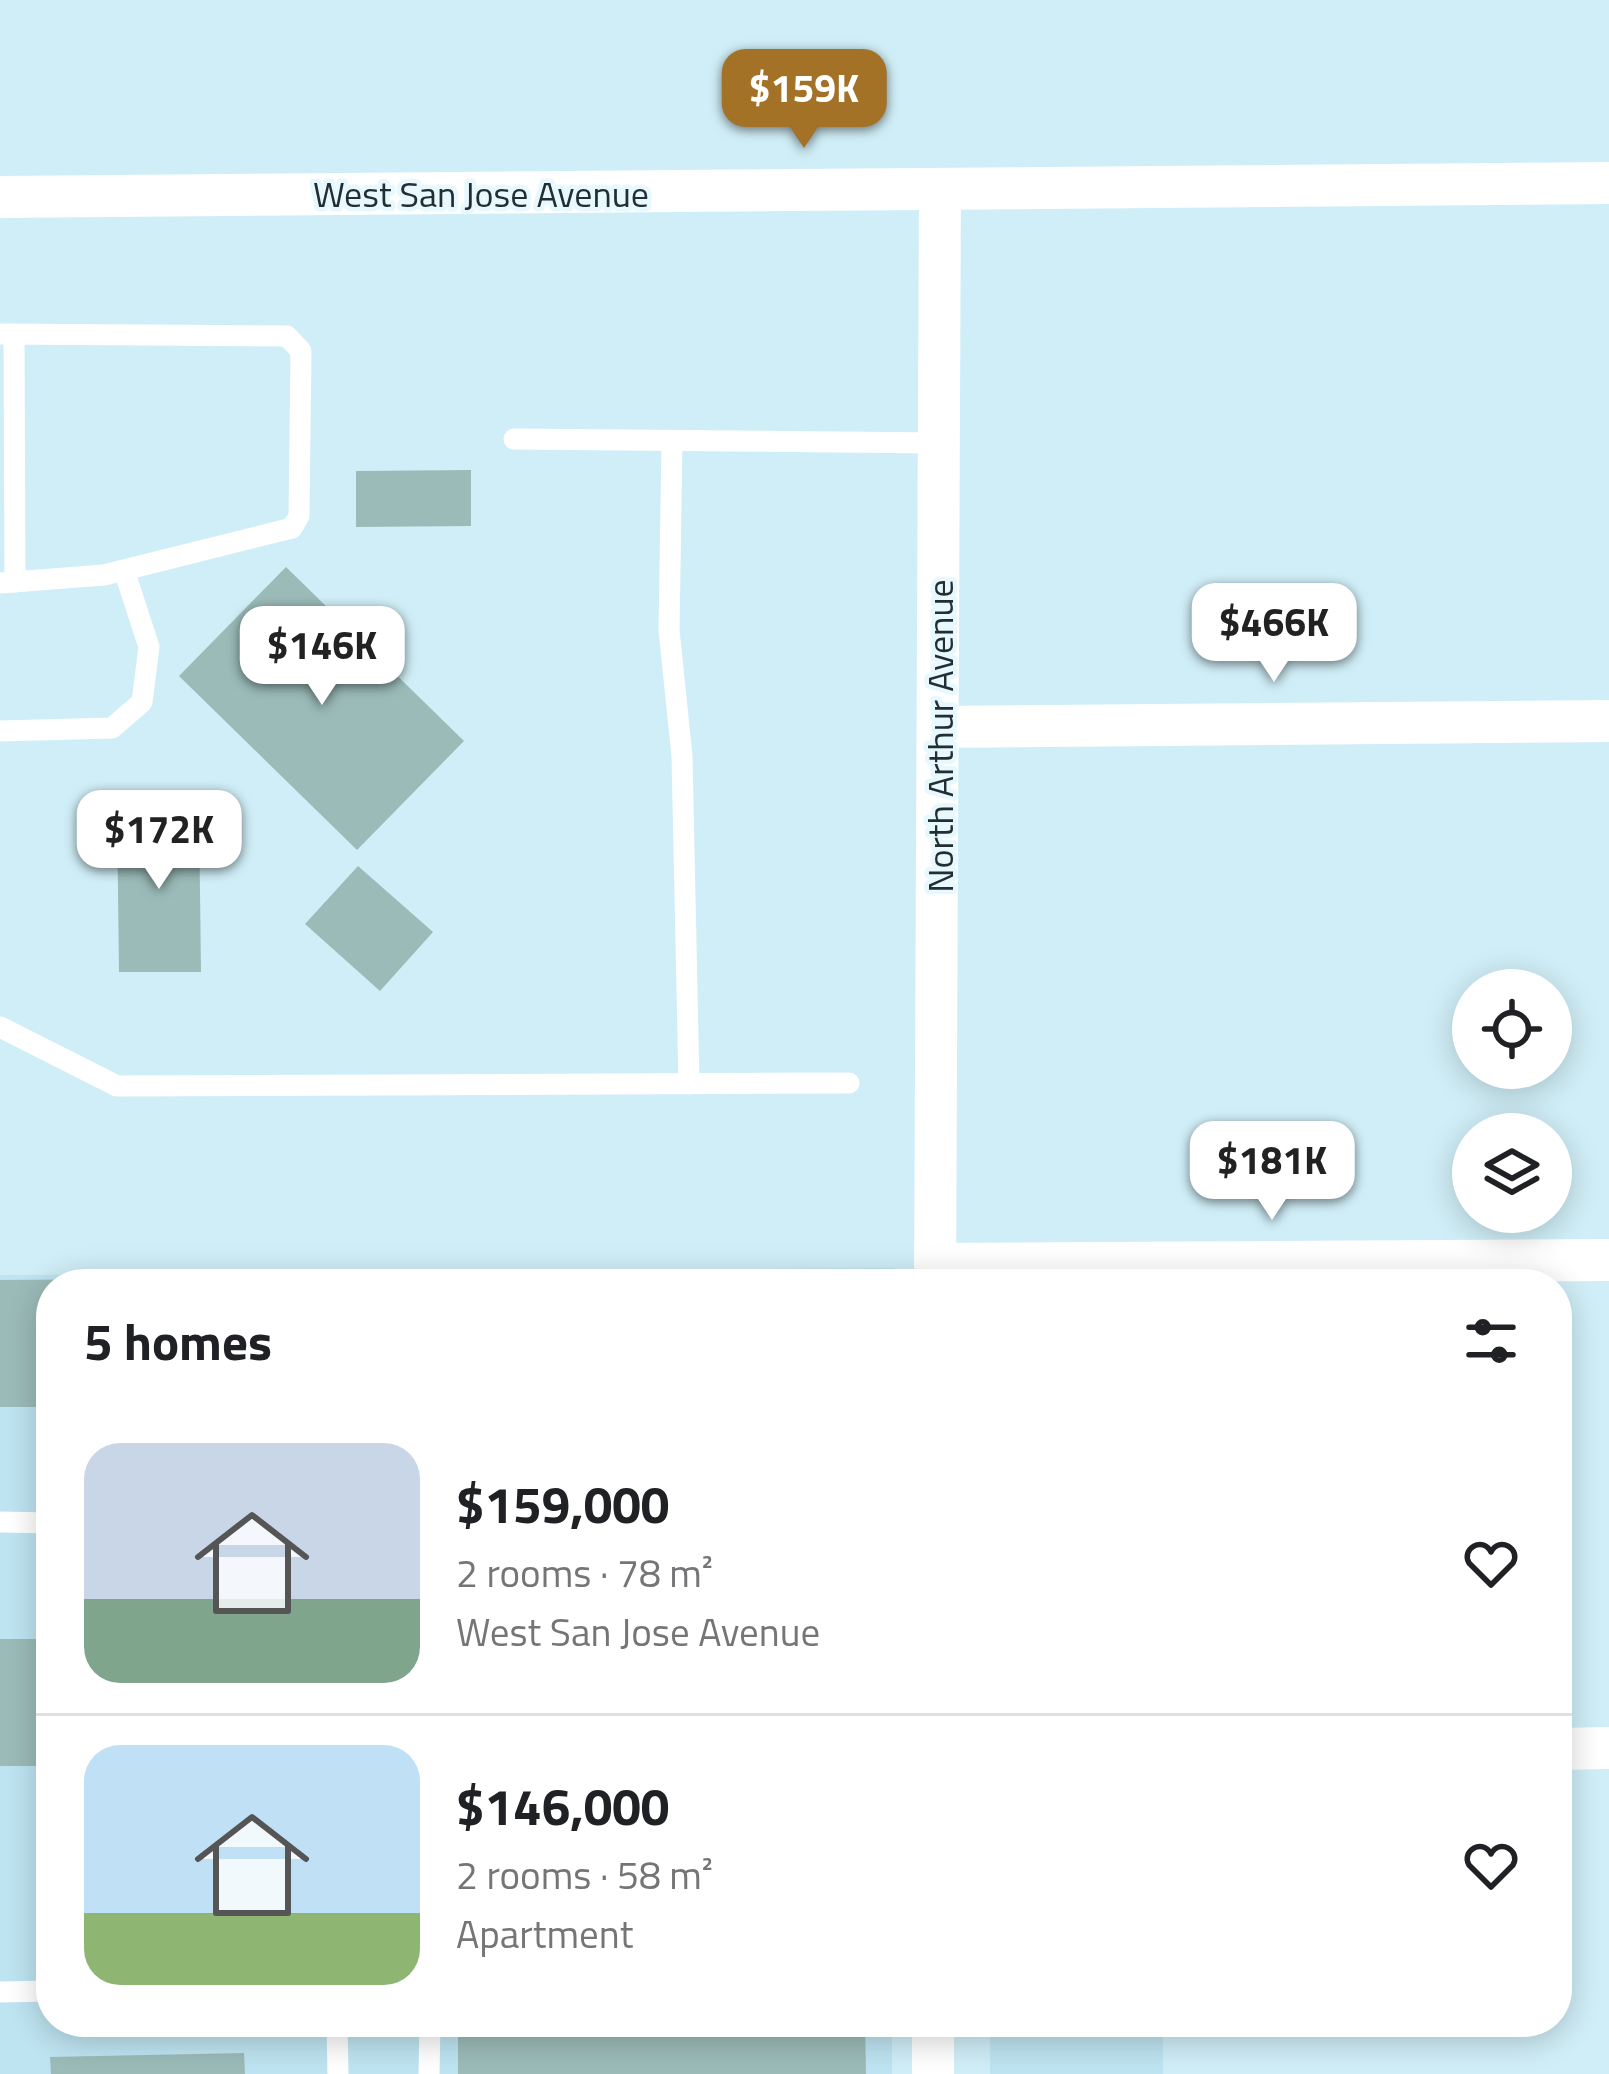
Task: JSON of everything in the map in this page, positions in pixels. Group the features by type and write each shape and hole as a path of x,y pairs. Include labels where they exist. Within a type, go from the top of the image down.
{"street":[{"name":"West San Jose Avenue","path":"0,196 1609,183"},
{"name":"North Arthur Avenue","path":"935,1269 940,189"},
{"path":"939,727 1609,722"},
{"path":"1176,1269 1609,1260"},
{"path":"1572,1749 1609,1748"},
{"path":"933,2037 933,2074"}],"lane":[{"path":"7,334 287,336 301,351 299,516 292,528 124,570 8,583 7,334"},
{"path":"514,439 940,442"},
{"path":"672,441 669,630 682,756 688,1084"},
{"path":"0,731 112,728 142,702 149,647 124,570"},
{"path":"0,1028 117,1086 849,1084"},
{"path":"0,1522 36,1522"},
{"path":"0,1992 36,1991"},
{"path":"337,2037 338,2074"},
{"path":"429,2074 430,2037"}],"shaded area":[{"path":"0,1275 36,1275 36,2037 892,2037 892,2074 0,2074"},
{"path":"990,2037 1163,2037 1163,2074 990,2074"}],"building":[{"path":"471,470 471,526 356,527 356,471"},
{"path":"286,567 464,741 357,850 179,676"},
{"path":"117,812 199,812 201,972 119,972"},
{"path":"358,866 433,932 380,991 305,924"},
{"path":"0,1280 36,1280 36,1407 0,1407"},
{"path":"0,1639 36,1639 36,1766 0,1766"},
{"path":"458,2037 865,2037 866,2074 458,2074"},
{"path":"244,2053 245,2074 51,2074 50,2057"}]}
